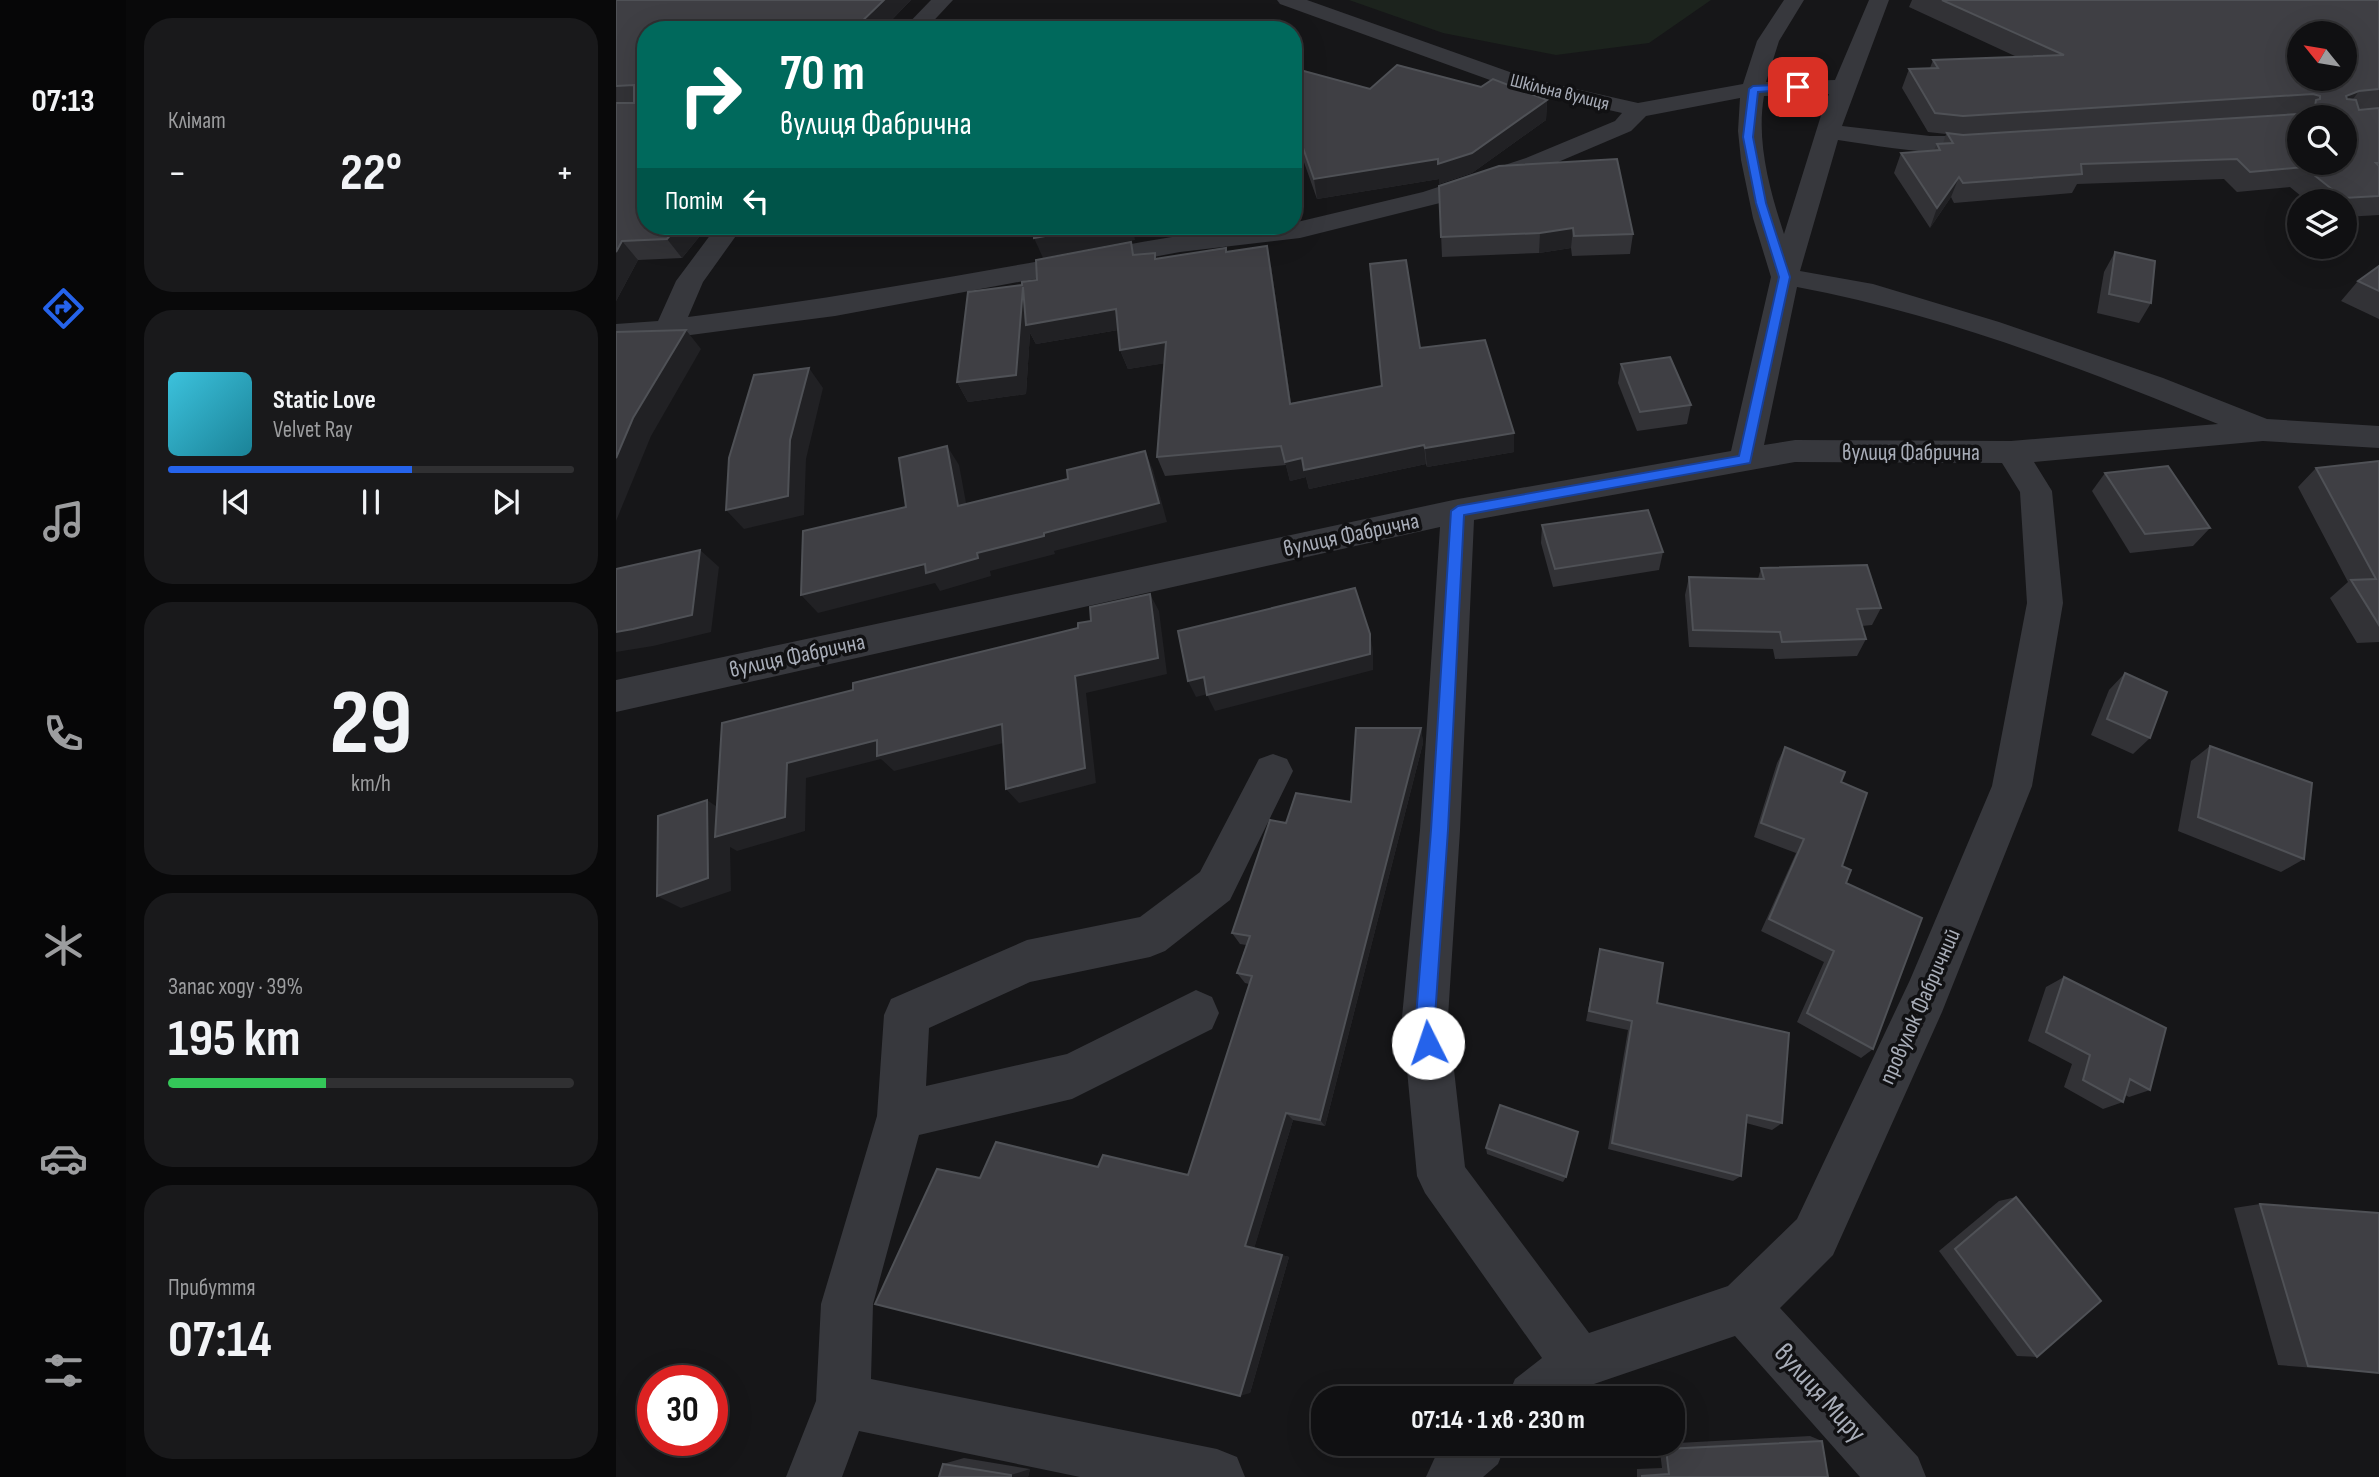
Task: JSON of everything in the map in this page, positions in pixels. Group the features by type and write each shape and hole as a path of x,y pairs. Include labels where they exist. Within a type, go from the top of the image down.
{"street":[{"path":"922,21 943,0"},
{"name":"Шкільна вулиця","path":"1287,0 1520,83 1638,110 1753,89 1845,86"},
{"path":"1785,277 1761,203 1748,137 1753,89 1768,41 1794,0"},
{"path":"1745,460 1785,277 1829,131 1879,0"},
{"path":"1302,230 1431,198 1535,163 1623,126 1638,110"},
{"path":"1829,131 1955,145 2009,142"},
{"path":"668,329 690,281 723,235"},
{"path":"616,333 668,329 835,307 1178,235"},
{"name":"вулиця Фабрична","path":"1785,277 1873,293 1989,328 2152,385 2263,430"},
{"name":"вулиця Фабрична","path":"616,696 1458,511 1795,451 2011,452 2263,430 2379,437"},
{"name":"провулок Фабричний","path":"1549,1386 1578,1363 1744,1307 1815,1237 1926,996 2012,786 2045,603 2036,491 2011,452"},
{"path":"1458,511 1440,830 1425,1017 1442,1176 1578,1363"},
{"path":"814,1477 843,1401 846,1304 901,1116 908,1015 1027,961 1150,936 1215,886 1273,771"},
{"path":"901,1116 1072,1076 1196,1013"},
{"name":"вулиця Миру","path":"1744,1307 1898,1477"},
{"path":"843,1401 1217,1477"},
{"path":"1454,1477 1464,1456"}],"shaded area":[{"path":"1349,0 1711,0 1649,43 1556,55 1443,33"}],"building":[{"path":"616,0 884,0 862,21 637,21 637,235 670,235 667,239 622,241 616,252 616,103 634,103 634,85 616,86"},
{"path":"1942,0 2379,0 2379,89 2359,91 2346,96 2347,99 2356,100 2359,110 2379,108 2379,163 2376,163 2379,166 2379,196 2357,197 2357,189 2332,189 2314,175 2357,175 2357,105 2315,105 2320,96 2313,94 1963,116 1935,113 1909,69 1938,68 1933,60 2064,55"},
{"path":"1397,65 1481,87 1493,79 1547,100 1472,153 1438,164 1438,159 1314,179 1302,145 1302,70 1370,89"},
{"path":"2287,115 2287,169 2250,172 2237,159 2081,164 2082,174 1963,183 1959,177 1937,208 1901,153 1940,150 1937,144 1953,143 1947,133 1963,135"},
{"path":"1617,159 1633,234 1574,236 1573,228 1540,233 1441,237 1439,186 1499,166"},
{"path":"1131,242 1133,255 1155,253 1155,259 1226,248 1226,252 1267,246 1290,404 1382,386 1370,264 1406,260 1420,348 1485,340 1514,433 1425,448 1424,445 1304,470 1302,458 1285,462 1281,446 1157,457 1166,342 1120,350 1116,309 1026,325 1023,287 1016,375 957,382 968,292 1022,285 1022,282 1037,280 1036,260"},
{"path":"2115,252 2155,261 2151,303 2109,294"},
{"path":"2379,266 2379,291 2358,281"},
{"path":"686,330 633,418 616,458 616,332"},
{"path":"1670,357 1691,405 1640,412 1621,364"},
{"path":"809,368 790,440 788,496 726,510 729,458 754,375"},
{"path":"947,446 958,506 1068,479 1067,470 1145,451 1159,503 977,553 978,558 926,573 925,564 801,595 803,531 906,507 899,458"},
{"path":"2379,461 2379,625 2351,580 2376,579 2316,468"},
{"path":"2168,466 2210,528 2145,534 2105,473"},
{"path":"1648,510 1663,552 1555,569 1542,525"},
{"path":"700,550 692,615 616,632 616,569"},
{"path":"1867,565 1881,608 1857,609 1866,639 1782,642 1780,632 1693,630 1689,577 1764,579 1761,568"},
{"path":"1355,588 1370,634 1370,654 1207,695 1204,677 1188,681 1178,631"},
{"path":"1150,594 1158,658 1075,676 1085,768 1006,789 1002,724 877,756 877,740 787,763 785,817 715,837 722,723 853,690 853,683 1078,628 1078,623 1091,621 1090,607"},
{"path":"2125,673 2167,692 2150,738 2107,719"},
{"path":"1356,728 1421,728 1320,1120 1286,1113 1245,1246 1282,1255 1240,1396 875,1304 937,1169 980,1178 996,1142 1098,1167 1103,1155 1188,1175 1252,976 1237,973 1250,936 1232,933 1270,820 1286,823 1296,793 1351,802"},
{"path":"2210,746 2312,783 2304,859 2198,817"},
{"path":"1785,747 1845,772 1841,782 1867,793 1842,866 1851,870 1846,883 1922,918 1873,1049 1807,1013 1834,951 1769,919 1804,839 1761,823"},
{"path":"707,800 708,878 657,896 658,816"},
{"path":"1600,949 1663,963 1657,1003 1789,1033 1782,1123 1747,1115 1741,1176 1612,1143 1632,1021 1589,1011"},
{"path":"2064,977 2166,1028 2150,1090 2130,1079 2123,1102 2083,1080 2090,1055 2046,1032"},
{"path":"1500,1105 1578,1132 1566,1177 1486,1148"},
{"path":"2016,1197 2101,1301 2037,1357 1955,1249"},
{"path":"2260,1204 2379,1213 2379,1373 2308,1366"},
{"path":"1822,1441 1828,1477 1642,1477 1669,1474 1667,1456 1685,1456 1685,1448"},
{"path":"943,1464 1011,1475 1011,1477 939,1477"}],"route":[{"path":"1428,1043 1425,1017 1440,830 1458,511 1745,460 1785,277 1761,203 1748,137 1753,89 1798,87"}]}
